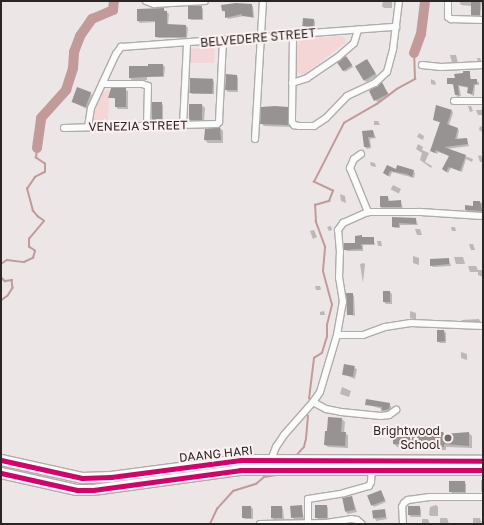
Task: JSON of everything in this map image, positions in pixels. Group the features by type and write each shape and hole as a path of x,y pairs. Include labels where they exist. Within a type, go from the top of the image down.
{"main road":[{"name":"DAANG HARI","path":"1,460 82,478 110,477 233,460 483,461"},
{"name":"DAANG HARI","path":"1,473 78,490 93,490 217,473 279,469 483,470"}],"street":[{"path":"146,1 154,4 204,1"},
{"path":"255,140 263,1"},
{"path":"293,35 292,119 294,125 314,126 320,123 347,96 382,79 390,65 399,1"},
{"path":"448,1 448,17 451,19 483,20"},
{"name":"BELVEDERE STREET","path":"102,84 121,48 396,27"},
{"path":"292,83 307,78 338,57 354,43 358,30"},
{"name":"VENEZIA STREET","path":"64,128 213,126 219,122 223,41"},
{"path":"183,126 187,44"},
{"path":"422,65 441,67 483,65"},
{"path":"88,127 89,113 102,84 142,84 148,86 147,127"},
{"path":"454,101 483,101"},
{"path":"361,154 354,160 350,168 368,212"},
{"path":"271,460 276,447 284,435 320,392 336,335 343,302 339,278 340,252 338,230 343,222 368,212 420,212 483,216"},
{"path":"336,335 363,335 385,327 411,323 483,326"},
{"path":"313,402 326,409 381,416 396,410"},
{"path":"308,523 308,499 344,493 369,486 371,482 372,469"},
{"path":"403,524 402,507 408,500 430,497 483,497"},
{"path":"260,524 326,523 351,519 357,520 362,524"}],"shaded area":[{"path":"342,36 346,40 345,43 304,75 296,72 297,44 300,39"},
{"path":"212,47 215,50 214,63 187,63 190,49"},
{"path":"109,89 108,123 96,122 92,118 92,114 99,94"}],"building":[{"path":"471,1 480,1 480,15 471,15"},
{"path":"236,3 252,4 253,17 242,16 242,14 225,18 225,11 222,11 221,5"},
{"path":"188,6 202,6 202,19 188,19"},
{"path":"164,8 164,11 167,11 167,24 186,25 186,37 155,37 155,21 137,21 137,9"},
{"path":"303,18 314,19 313,27 302,26"},
{"path":"346,56 352,65 343,71 337,62"},
{"path":"367,59 376,74 364,81 355,66"},
{"path":"148,64 163,64 163,76 129,78 129,66 148,66"},
{"path":"463,71 470,71 470,79 477,79 477,84 474,84 472,94 467,93 468,87 458,85 459,95 455,95 453,84 447,84 447,78 455,78 454,74 463,73"},
{"path":"226,74 237,75 237,90 225,90"},
{"path":"190,78 213,79 212,94 189,93"},
{"path":"382,82 388,94 374,101 369,91"},
{"path":"77,87 91,92 86,107 72,102"},
{"path":"111,88 126,88 126,107 115,107 115,98 108,98"},
{"path":"152,102 162,102 162,121 152,121"},
{"path":"189,104 202,104 202,120 189,120"},
{"path":"436,105 452,110 447,124 458,128 455,139 467,138 468,144 444,147 466,155 460,171 449,167 446,172 442,169 449,156 436,150 435,153 430,151 440,122 433,120"},
{"path":"261,107 288,107 288,125 260,124"},
{"path":"220,127 221,140 204,140 205,129"},
{"path":"373,130 374,137 368,137 370,147 364,147 362,131"},
{"path":"387,165 396,169 397,165 414,170 412,177 407,174 390,171 388,176 383,173"},
{"path":"380,196 388,196 388,201 401,200 401,207 380,207"},
{"path":"473,201 480,201 482,211 465,210 465,205 473,206"},
{"path":"392,217 416,218 416,224 399,223 399,227 392,227"},
{"path":"362,235 362,237 374,237 374,244 361,244 362,249 344,250 344,243 355,243 355,236"},
{"path":"449,258 449,264 430,266 430,259"},
{"path":"383,291 390,291 390,302 383,302"},
{"path":"346,293 353,293 353,315 347,315"},
{"path":"437,330 444,330 445,341 437,342"},
{"path":"344,364 355,366 353,377 342,375"},
{"path":"366,399 390,403 389,409 381,411 382,407 365,405"},
{"path":"328,417 342,418 341,432 346,432 345,446 324,445"},
{"path":"393,432 443,432 444,434 469,432 469,446 444,444 444,447 431,448 431,446 393,444"},
{"path":"449,481 465,481 465,492 449,492"},
{"path":"381,490 385,500 371,506 367,496"},
{"path":"352,496 355,510 345,512 342,498"},
{"path":"302,505 303,517 291,518 290,506"},
{"path":"315,505 327,505 327,518 315,518"},
{"path":"242,506 251,506 251,518 242,518"},
{"path":"271,506 282,506 282,518 271,518"},
{"path":"408,506 420,506 420,515 408,515"},
{"path":"385,509 386,517 373,519 372,511"}],"waterway":[{"path":"37,148 41,118 66,90 73,68 74,52 80,36 92,19 113,10 114,1"},
{"path":"414,53 421,34 425,1"},
{"path":"309,399 314,358 322,353 327,337 327,325 332,305 323,271 325,247 316,222 315,205 329,201 333,191 314,182 344,123 377,104 397,89 415,79 414,53"},
{"path":"1,264 7,260 24,262 33,258 35,251 29,247 29,239 44,221 33,211 27,189 35,177 45,172 45,164 36,158 37,148"},
{"path":"1,277 5,281 12,280 13,288 8,296 1,301"},
{"path":"295,457 304,447 308,416"},
{"path":"210,524 217,509 233,491 256,484 264,477 283,474"}],"cycle path":[{"path":"1,460 82,478 111,477 241,460 483,461"},
{"path":"1,473 77,490 93,490 240,470 483,470"}],"place":[{"name":"Brightwood School","path":"448,438"}]}
